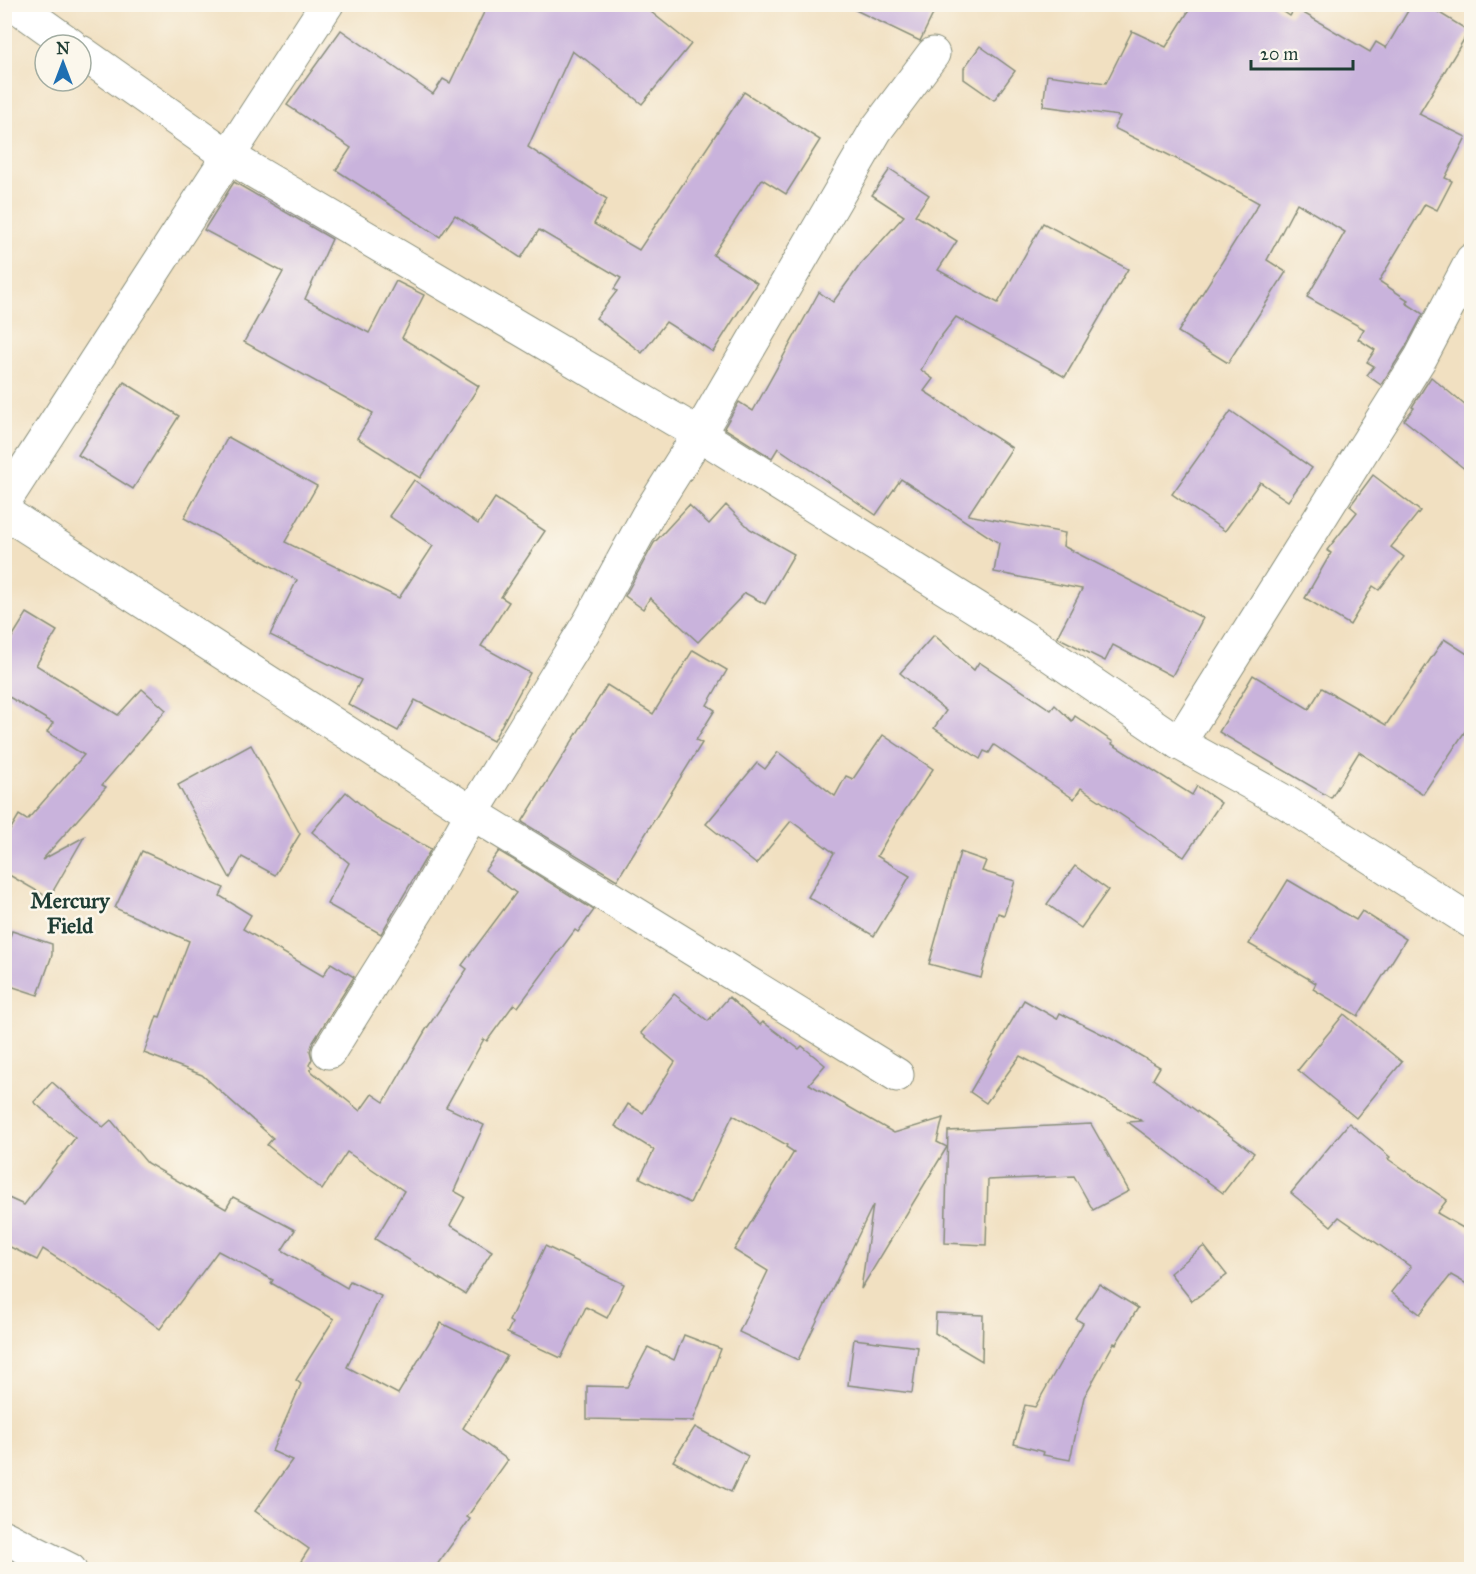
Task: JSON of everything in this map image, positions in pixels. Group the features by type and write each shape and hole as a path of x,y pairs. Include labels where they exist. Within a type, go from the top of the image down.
{"street":[{"path":"14,4 54,33"},
{"path":"4,502 327,4"},
{"path":"330,1052 422,903 472,813 590,621 648,515 699,434 876,130 933,54"},
{"path":"93,60 228,156 699,434 1031,642 1179,743 1287,803 1472,922"},
{"path":"1179,743 1421,357 1472,260"},
{"path":"4,512 472,813 897,1075"},
{"path":"4,1537 70,1569"}],"building":[{"path":"488,4 641,4 691,44 642,104 572,51 528,147 607,199 594,224 639,250 744,92 820,140 786,194 762,179 713,255 757,283 713,352 666,322 642,353 596,318 617,291 614,289 621,278 539,230 521,258 455,215 440,237 336,170 351,148 287,105 341,30 433,94 443,79 450,83"},
{"path":"843,4 938,4 920,41"},
{"path":"1193,4 1272,4 1290,16 1295,8 1370,52 1376,42 1386,48 1412,4 1425,4 1469,31 1419,114 1466,137 1445,178 1452,181 1437,210 1425,204 1379,281 1408,300 1406,303 1423,314 1405,348 1381,385 1367,375 1374,366 1367,362 1375,350 1358,339 1364,329 1307,297 1345,232 1297,203 1267,260 1286,272 1228,363 1178,332 1259,203 1203,172 1114,128 1120,116 1043,106 1047,75 1106,83 1132,31 1166,47"},
{"path":"980,46 1015,71 994,100 964,79 964,68"},
{"path":"890,169 929,195 915,215 957,241 938,270 998,303 1043,223 1128,269 1065,377 956,317 936,343 921,370 933,379 924,391 1012,448 968,515 1065,533 1063,546 1203,618 1172,676 1113,645 1105,661 1057,637 1082,589 994,572 999,543 901,479 876,515 778,448 772,458 724,428 739,402 753,411 819,292 833,302 860,265 904,216 872,195"},
{"path":"234,182 332,239 305,299 369,333 396,281 424,295 402,338 479,386 420,478 357,438 373,413 244,342 283,272 204,230"},
{"path":"1431,377 1472,411 1472,475 1404,420 1414,408 1412,407"},
{"path":"124,382 179,416 133,489 78,455"},
{"path":"1231,411 1312,468 1288,501 1260,482 1225,531 1172,494"},
{"path":"228,437 317,486 285,542 399,598 433,546 389,516 414,480 478,524 495,498 545,531 501,597 509,602 481,646 530,673 493,741 415,700 398,731 348,704 361,680 270,635 297,580 184,518"},
{"path":"1373,475 1420,511 1391,547 1404,557 1379,590 1373,586 1350,625 1305,598 1331,553 1327,550 1357,512 1350,506"},
{"path":"689,505 709,524 726,505 750,529 794,554 765,604 745,593 698,642 650,598 643,609 625,596 654,543"},
{"path":"27,613 57,631 36,665 118,715 142,689 166,710 102,785 106,787 42,860 84,837 49,898 4,872 4,840 19,815 27,820 84,755 47,732 53,723 4,694 4,650"},
{"path":"934,635 974,670 979,662 1051,710 1055,705 1072,721 1075,716 1113,742 1112,744 1192,795 1197,786 1221,803 1184,857 1081,788 1074,799 994,745 989,753 984,751 980,759 934,728 946,711 900,673"},
{"path":"1444,639 1472,657 1472,721 1423,794 1359,752 1331,798 1219,732 1253,675 1309,709 1322,688 1386,725"},
{"path":"693,650 727,670 707,705 715,710 696,740 702,743 617,880 522,822 607,685 653,714"},
{"path":"883,735 933,769 877,856 910,876 874,936 808,897 834,853 791,821 756,864 706,824 757,763 765,769 778,752 835,796 846,776 853,779"},
{"path":"251,745 300,834 275,875 242,857 230,878 178,785"},
{"path":"346,792 380,821 431,849 381,934 327,904 349,863 312,832"},
{"path":"142,851 224,888 220,896 251,915 243,929 323,976 331,963 354,977 313,1042 310,1051 312,1059 309,1065 312,1067 310,1070 360,1111 372,1094 384,1102 425,1031 467,969 462,965 516,893 485,870 499,851 594,910 578,932 575,930 518,1007 514,1004 487,1041 484,1039 446,1107 484,1125 454,1191 465,1197 450,1225 492,1251 465,1294 375,1239 404,1191 347,1152 322,1190 267,1145 273,1138 202,1075 144,1053 189,941 115,908"},
{"path":"960,852 986,861 982,871 1015,881 1004,915 998,913 981,978 929,964"},
{"path":"1075,866 1108,890 1081,928 1047,904"},
{"path":"1288,880 1356,920 1362,911 1406,939 1358,1016 1313,989 1316,983 1249,944"},
{"path":"12,931 52,944 52,955 38,995 4,984 4,953"},
{"path":"674,994 708,1021 729,997 760,1025 763,1022 799,1049 802,1046 825,1065 809,1084 894,1133 943,1118 937,1142 947,1147 861,1289 873,1205 798,1360 739,1332 768,1271 734,1250 794,1152 786,1147 787,1145 733,1115 690,1203 640,1178 654,1150 615,1126 628,1104 643,1113 675,1062 641,1033"},
{"path":"1024,1000 1057,1019 1060,1013 1112,1039 1160,1067 1153,1079 1254,1153 1223,1193 1128,1122 1142,1121 1020,1056 986,1103 970,1092"},
{"path":"1344,1014 1402,1062 1356,1118 1298,1070"},
{"path":"52,1082 103,1127 111,1120 147,1163 226,1209 233,1197 295,1230 282,1250 347,1288 350,1281 381,1296 347,1367 398,1394 441,1323 507,1356 463,1428 508,1460 467,1517 470,1519 434,1569 296,1569 309,1549 255,1511 292,1460 272,1451 301,1384 296,1380 334,1319 271,1283 273,1280 218,1251 160,1329 113,1294 43,1249 37,1260 4,1244 4,1196 24,1205 75,1138 34,1102"},
{"path":"1349,1123 1390,1157 1388,1159 1447,1200 1437,1213 1472,1233 1472,1287 1451,1275 1420,1314 1391,1292 1411,1267 1339,1217 1331,1226 1291,1193"},
{"path":"1091,1124 1129,1191 1093,1210 1074,1176 988,1180 986,1245 945,1243 948,1131"},
{"path":"545,1246 624,1284 607,1318 586,1307 561,1358 507,1333 512,1323 509,1321"},
{"path":"1204,1246 1227,1275 1192,1301 1170,1273"},
{"path":"1099,1284 1138,1308 1116,1344 1114,1343 1084,1397 1070,1460 1043,1455 1044,1452 1014,1444 1025,1405 1035,1407 1083,1323 1076,1319"},
{"path":"936,1313 983,1315 982,1361 935,1333"},
{"path":"684,1335 721,1349 693,1421 587,1419 587,1386 627,1387 648,1347 674,1360"},
{"path":"854,1339 918,1347 912,1393 848,1385"},
{"path":"695,1427 748,1456 731,1492 673,1461"}],"district":[{"name":"Mercury Field","path":"70,912"}]}
